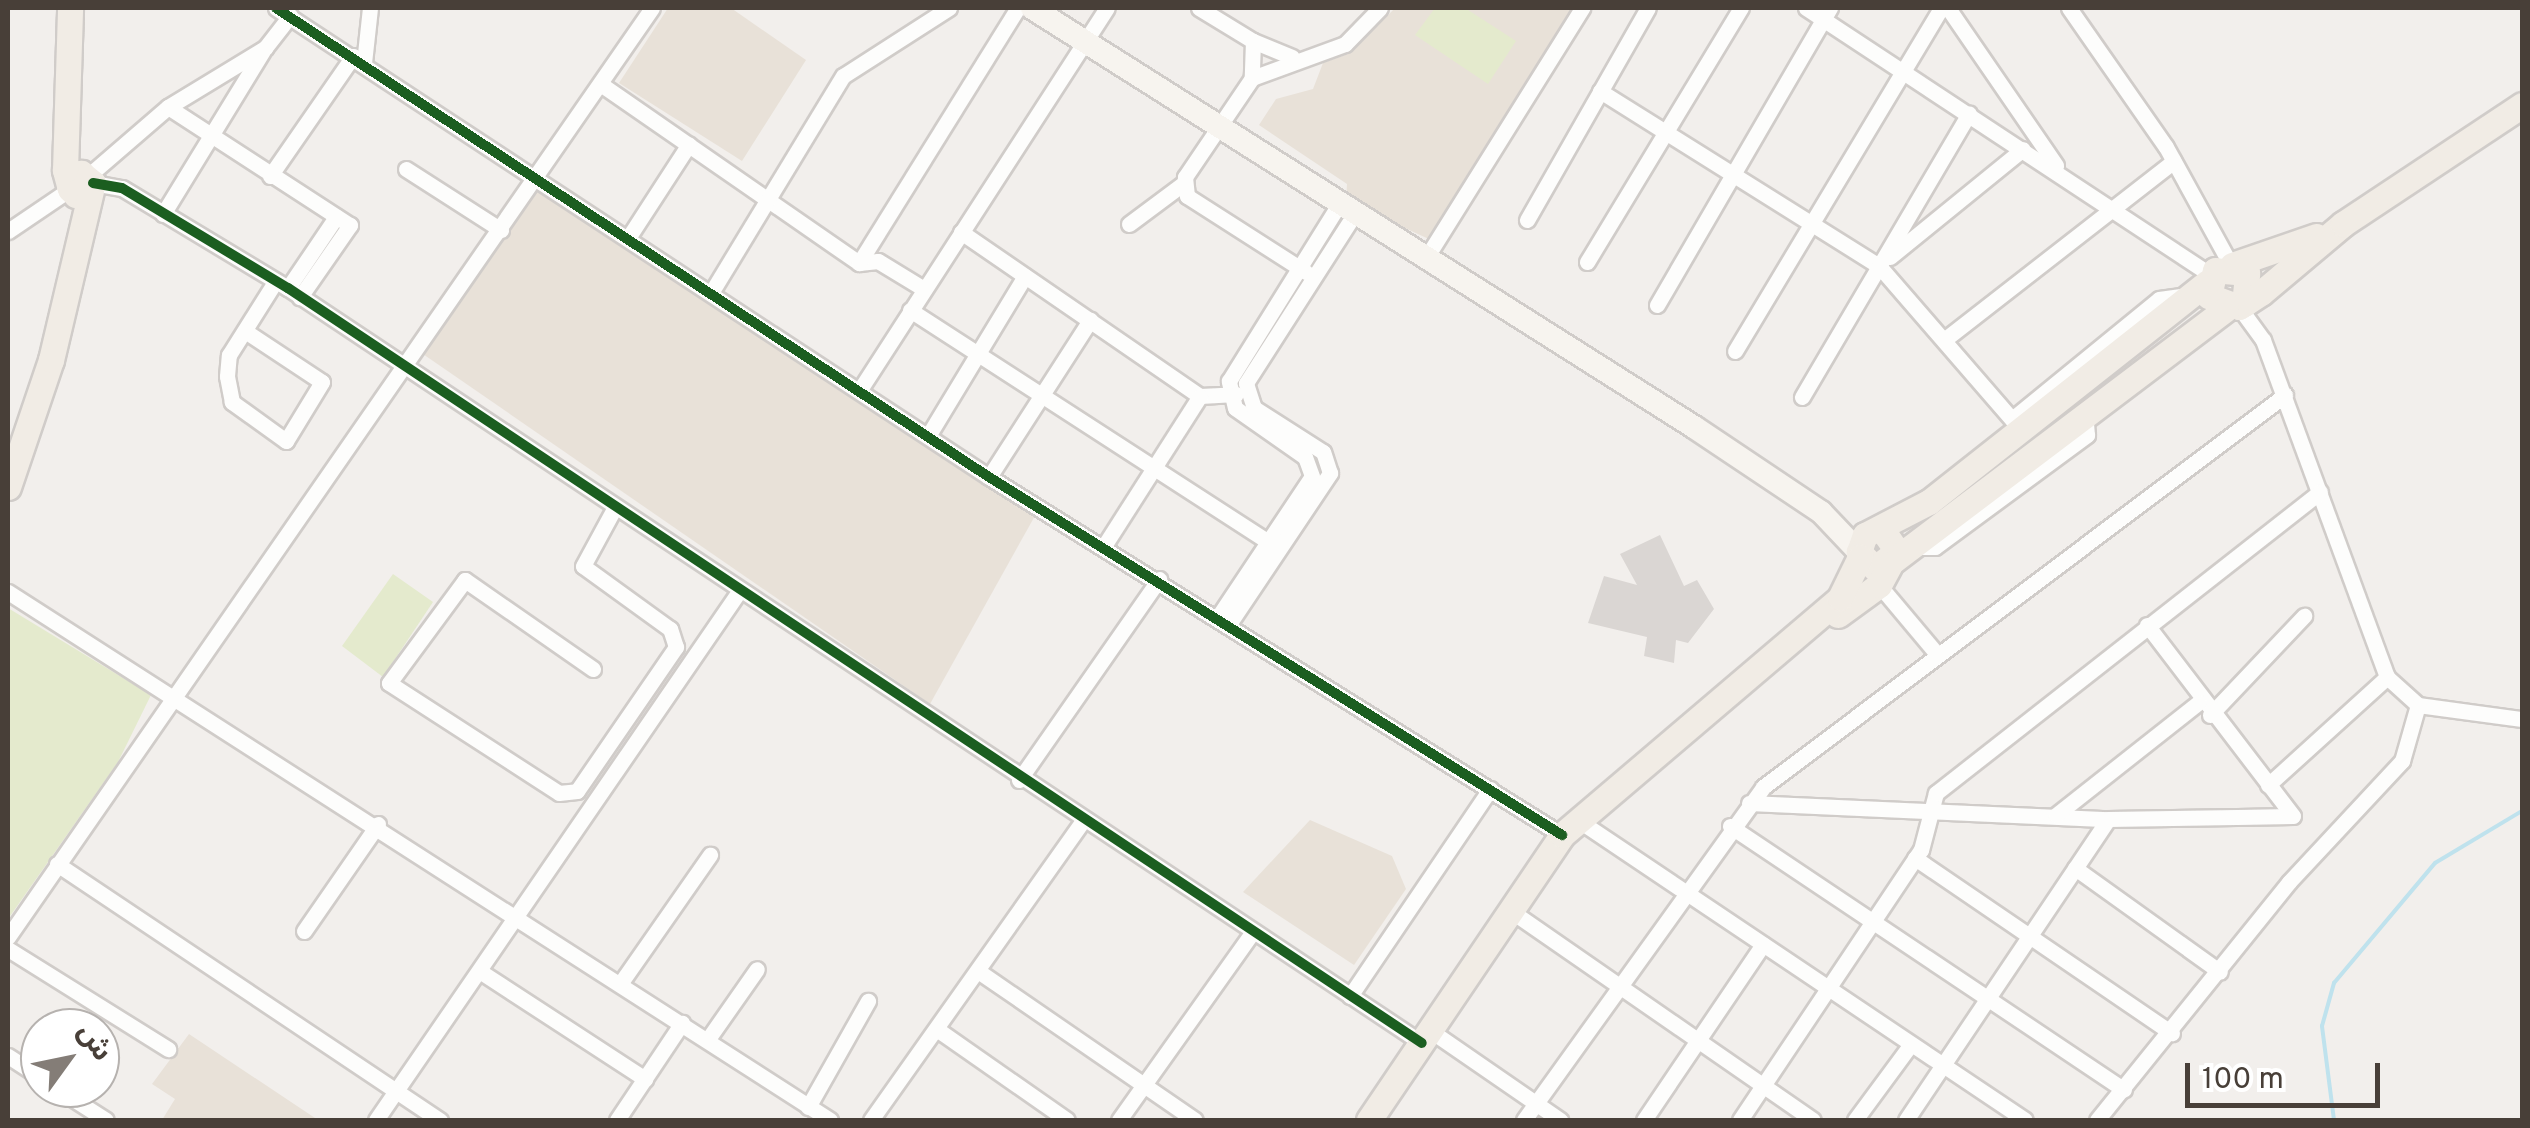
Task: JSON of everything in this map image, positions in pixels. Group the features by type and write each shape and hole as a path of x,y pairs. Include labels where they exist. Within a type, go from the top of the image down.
{"main road":[{"path":"8,487 77,245 81,184 65,137 70,8"},
{"path":"1032,8 1822,512 1880,530 1897,544 1894,564"},
{"path":"1370,1120 1570,827 1794,640 2085,411 2236,307 2343,224 2522,105"},
{"path":"1794,640 1845,593 1860,555 1880,530 2017,425 2217,274 2343,224"},
{"path":"2217,274 2236,307"},
{"path":"2217,274 2251,279 2236,307"},
{"path":"1822,512 1874,568 1894,564"}],"street":[{"path":"270,176 359,60 370,8"},
{"path":"8,937 540,178 652,8"},
{"path":"714,288 842,76 909,28 937,24 948,8"},
{"path":"859,264 1018,8"},
{"path":"859,391 1107,8"},
{"path":"1199,8 1253,41 1292,57"},
{"path":"1128,224 1184,184 1252,78 1292,57 1345,44 1380,8"},
{"path":"1426,258 1582,8"},
{"path":"1526,220 1648,8"},
{"path":"1587,262 1741,8"},
{"path":"1806,8 1827,13 1903,71 2217,274"},
{"path":"1734,351 1944,8 2062,174"},
{"path":"2069,8 2174,160 2217,274"},
{"path":"163,214 266,48 283,12 714,288 989,477 1159,579 1490,789 1570,827 1682,890 1943,1066 2001,1114 2025,1120"},
{"path":"1657,306 1827,13"},
{"path":"1252,78 1253,41"},
{"path":"8,231 81,184 168,107 266,48"},
{"path":"602,85 859,264 878,261 924,289"},
{"path":"1600,90 1735,171 1880,266 2017,425"},
{"path":"168,107 336,217 288,289 244,331 229,355 232,402 286,441 322,382 244,331"},
{"path":"1802,397 1969,114"},
{"path":"630,235 689,144"},
{"path":"1880,266 2023,149"},
{"path":"1944,340 2110,204 2174,160"},
{"path":"406,169 502,230"},
{"path":"81,184 116,186 288,289 1082,822 1350,996 1426,1037 1560,1120"},
{"path":"1184,184 1191,202 1314,277"},
{"path":"1224,620 1312,470 1237,394 1234,370 1298,268 1347,208"},
{"path":"1237,394 1314,277 1347,208"},
{"path":"961,232 1200,396 1237,394 1322,452 1330,473 1224,620"},
{"path":"928,436 1025,276"},
{"path":"2236,307 2285,395 2387,677 2418,705 2522,718"},
{"path":"910,310 1269,542"},
{"path":"989,477 1090,320"},
{"path":"1524,1120 1682,890 1749,803 1938,654 2285,395"},
{"path":"1104,546 1200,396"},
{"path":"1740,1120 1915,858 1934,813 1936,792 2320,492"},
{"path":"593,670 465,580 389,682 559,792 577,791 676,647 670,629 582,566 615,508"},
{"path":"1894,564 1938,654"},
{"path":"1018,780 1159,579"},
{"path":"376,1120 520,917 740,590"},
{"path":"8,592 378,824 830,1120"},
{"path":"2056,815 2204,708 2304,616"},
{"path":"1749,803 2108,819 2293,816 2204,708 2146,625"},
{"path":"2268,785 2387,677"},
{"path":"2097,1120 2402,761 2418,705"},
{"path":"1350,996 1490,789"},
{"path":"1906,1120 2108,819"},
{"path":"871,1120 1082,822"},
{"path":"304,931 378,824"},
{"path":"1730,826 2124,1090"},
{"path":"622,981 710,856"},
{"path":"1915,858 2172,1033"},
{"path":"57,864 440,1120"},
{"path":"2074,868 2220,972"},
{"path":"1512,911 1813,1120"},
{"path":"1119,1120 1252,933"},
{"path":"1644,1120 1762,944"},
{"path":"8,948 168,1049"},
{"path":"708,1039 757,969"},
{"path":"978,971 1195,1120"},
{"path":"481,972 645,1079"},
{"path":"808,1108 868,1001"},
{"path":"624,1118 682,1022"},
{"path":"938,1030 1067,1120"},
{"path":"1855,1120 1910,1044"}],"shaded area":[{"path":"668,8 731,8 806,60 742,161 619,83"},
{"path":"1395,8 1578,8 1431,240 1346,201 1347,184 1259,125 1276,99 1313,89 1323,63 1351,53"},
{"path":"540,178 1036,514 930,704 420,352"},
{"path":"1310,820 1392,856 1406,889 1354,965 1243,892"},
{"path":"189,1034 318,1120 162,1120 175,1099 152,1084"}],"green space":[{"path":"1435,8 1465,8 1516,41 1488,84 1415,35"},
{"path":"393,574 433,602 383,677 342,646"},
{"path":"8,608 151,695 118,762 8,919"}],"building":[{"path":"1660,535 1684,586 1697,580 1714,609 1688,643 1676,640 1674,663 1644,656 1647,637 1588,623 1604,576 1637,585 1620,554"}],"waterway":[{"path":"2334,1120 2322,1026 2334,983 2435,863 2522,811"}],"cycle path":[{"path":"276,8 989,477 1562,835"},
{"path":"93,183 122,188 288,288 1422,1043"}]}
